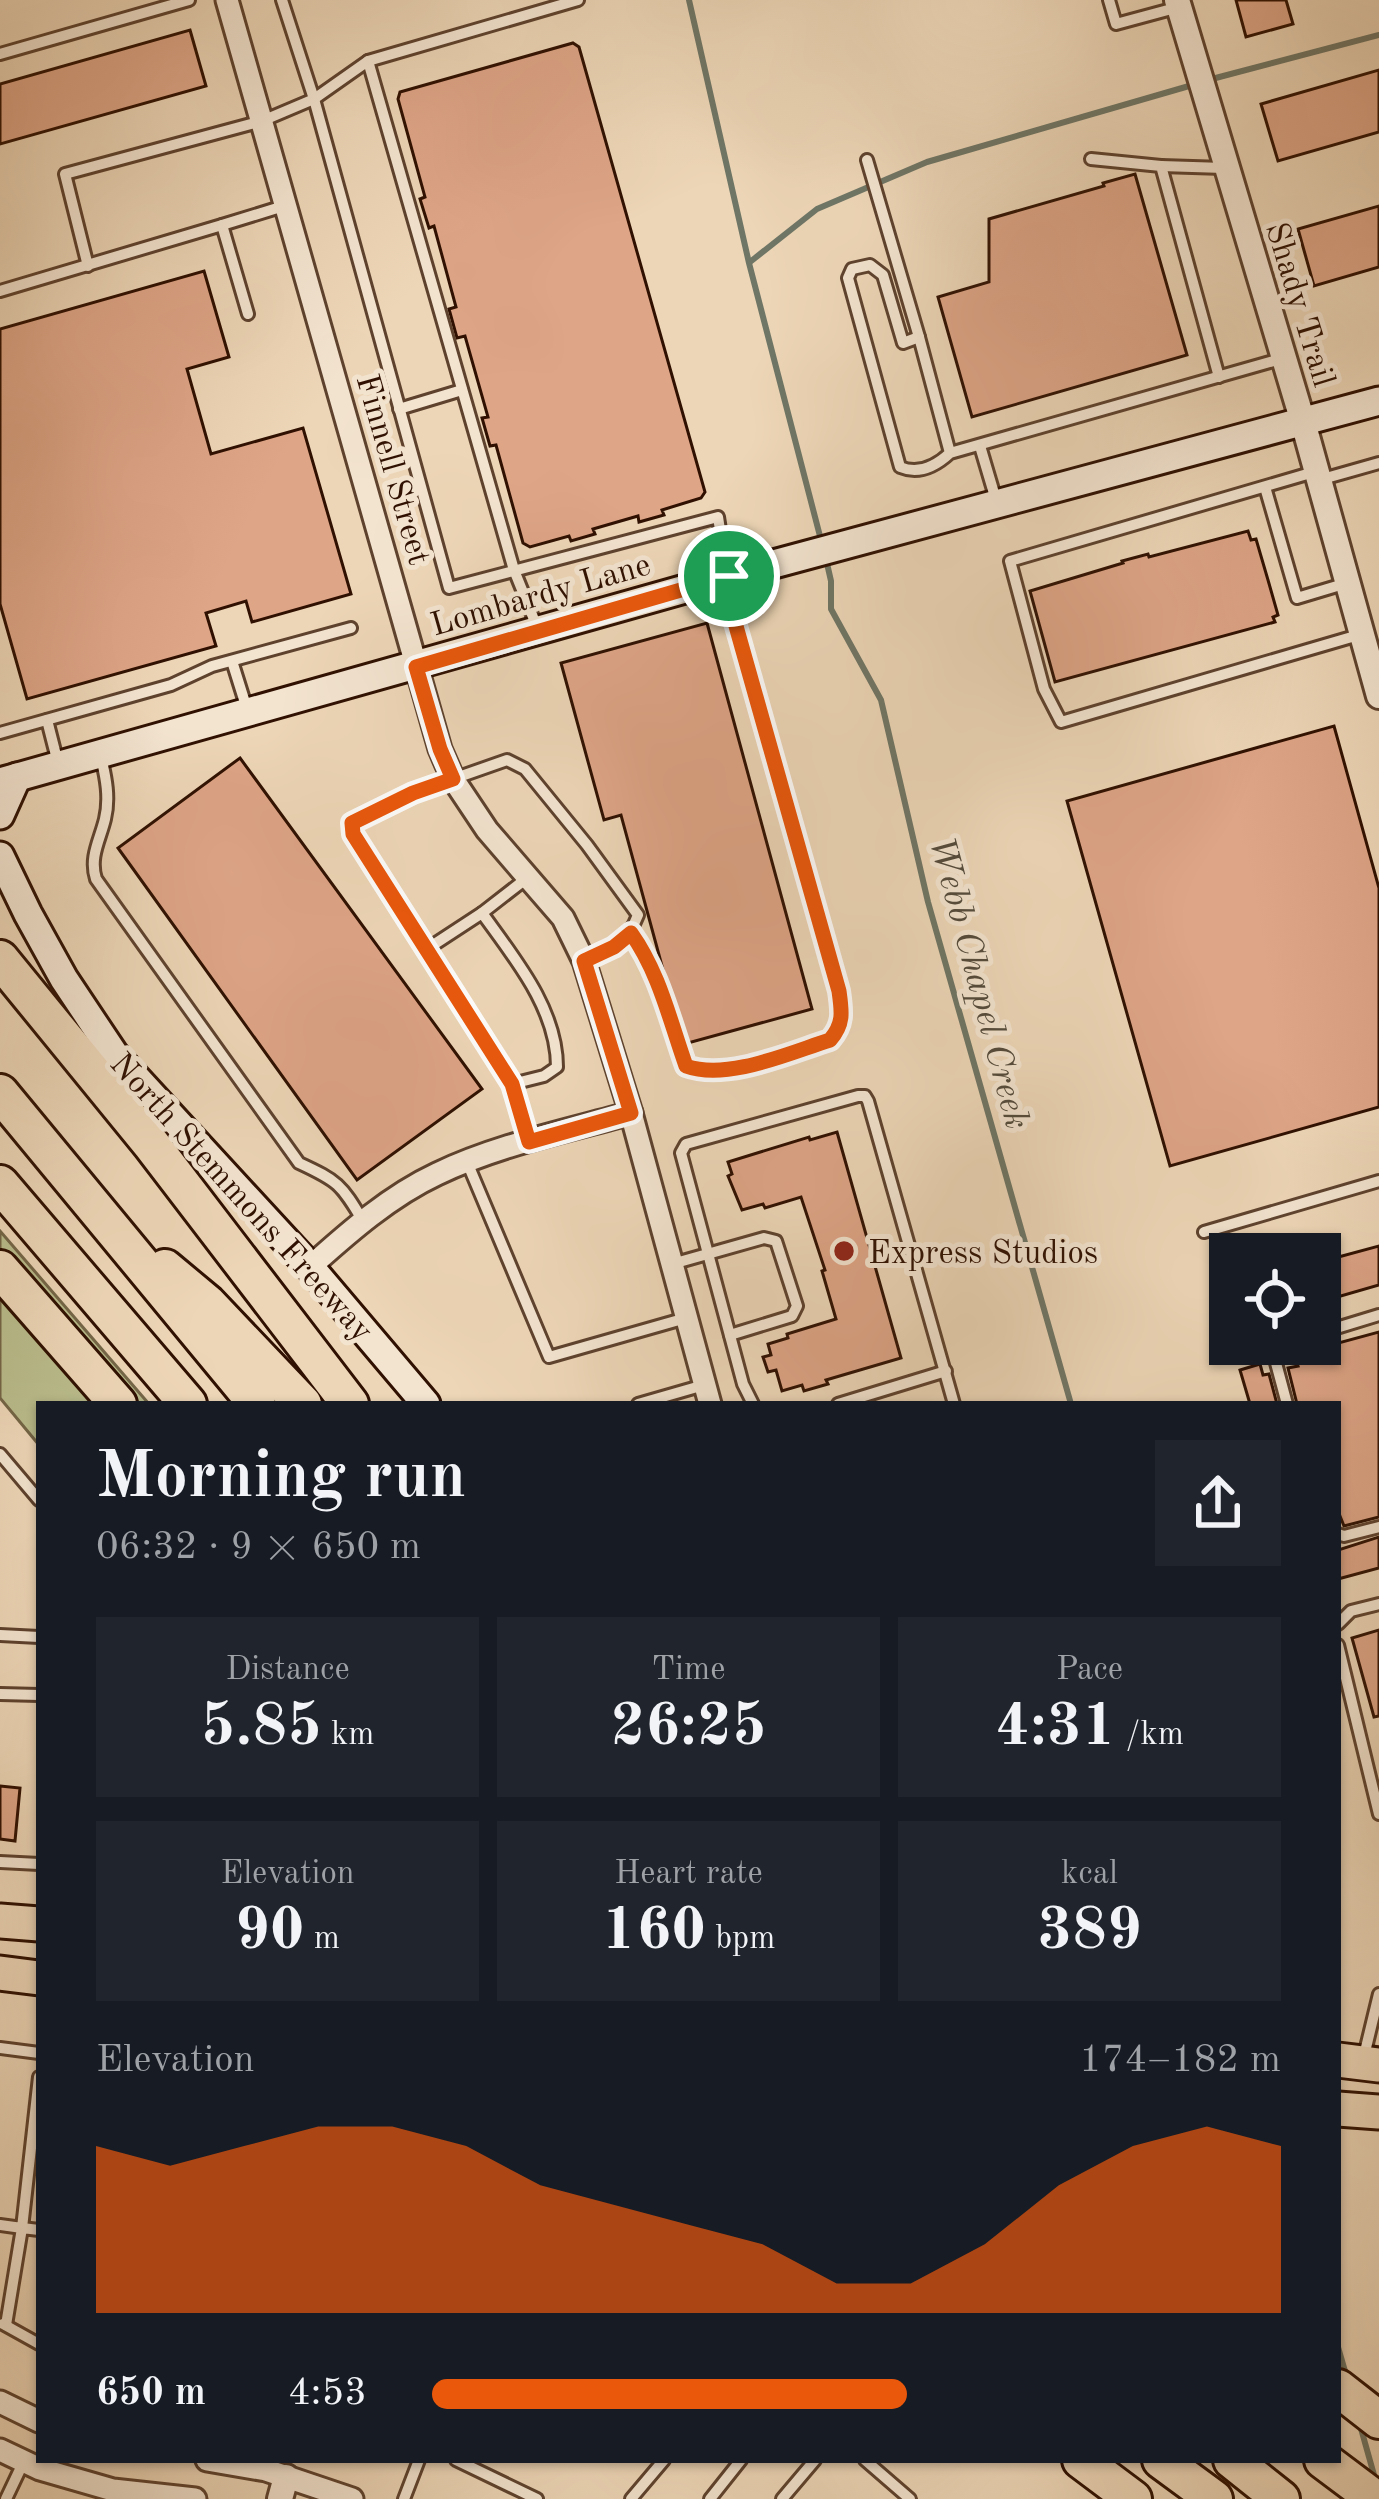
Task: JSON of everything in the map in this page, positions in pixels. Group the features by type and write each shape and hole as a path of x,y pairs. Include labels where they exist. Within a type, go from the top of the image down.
{"highway":[{"path":"0,959 152,1144 348,1401"},
{"path":"0,1093 254,1401"},
{"path":"0,1184 185,1401"},
{"path":"98,1214 206,1303 300,1401"},
{"path":"0,1269 115,1401"},
{"path":"1341,2389 1379,2420"},
{"path":"1085,2463 1133,2499"},
{"path":"1165,2463 1214,2499"},
{"path":"1236,2463 1281,2499"},
{"path":"1327,2463 1375,2499"}],"main road":[{"name":"Lombardy Lane","path":"9,780 729,576 1379,401"},
{"path":"0,815 9,780"},
{"name":"North Stemmons Freeway","path":"0,856 64,979 129,1074 310,1267 423,1401"},
{"path":"0,1921 36,1924"},
{"path":"0,1973 36,1978"},
{"path":"1341,2109 1379,2112"}],"street":[{"name":"Finnell Street","path":"226,0 440,749 453,779 487,830 563,918 584,961 631,1113 707,1394"},
{"name":"Shady Trail","path":"1178,4 1303,422 1379,697"},
{"path":"310,1267 363,1221 436,1174 631,1113"},
{"path":"0,2402 36,2420"},
{"path":"0,2450 136,2496 195,2499"},
{"path":"225,2463 266,2470 352,2499"}],"lane":[{"path":"0,54 189,0"},
{"path":"282,0 314,99 449,588 718,517 734,619 839,991 843,1015 839,1030 830,1040 733,1069 702,1072 686,1066 650,965 631,933"},
{"path":"88,266 65,174 262,121 314,99 368,61 578,0"},
{"path":"1109,0 1116,24 1178,4"},
{"path":"368,61 514,571 539,631"},
{"path":"1091,159 1227,168"},
{"path":"867,160 950,453"},
{"path":"1161,166 1220,377"},
{"path":"0,291 287,205"},
{"path":"222,225 248,314"},
{"path":"919,337 903,343 883,275 870,265 852,269 848,278 900,467 912,472 937,465 950,453 1284,358"},
{"path":"399,409 462,390"},
{"path":"980,446 997,503"},
{"path":"1362,634 1061,722 1044,689 1010,561 1265,487 1379,464"},
{"path":"1265,487 1297,598 1347,583"},
{"path":"0,733 351,628"},
{"path":"232,661 248,713"},
{"path":"47,720 59,766"},
{"path":"100,754 108,800 94,854 96,879 299,1163 335,1180 363,1221"},
{"path":"529,1142 512,1084 353,834 352,823 413,793 507,760 525,769 638,915 631,933 584,961"},
{"path":"428,949 529,877"},
{"path":"482,913 530,980 557,1048 556,1067 544,1076 512,1084"},
{"path":"751,1401 742,1384 682,1147 858,1096 865,1096 953,1401"},
{"path":"467,1162 549,1357 686,1318"},
{"path":"1204,1232 1379,1181"},
{"path":"672,1264 764,1238 776,1241 797,1306 792,1316 730,1335"},
{"path":"1341,1327 1379,1315"},
{"path":"1277,1365 1286,1401"},
{"path":"848,1401 946,1371"},
{"path":"659,1401 707,1394"},
{"path":"0,1454 36,1496"},
{"path":"1341,1535 1379,1527"},
{"path":"1341,1621 1351,1611 1379,1604"},
{"path":"0,1635 36,1637"},
{"path":"1341,1657 1379,1814"},
{"path":"0,1694 36,1695"},
{"path":"0,1862 36,1864"},
{"path":"1360,2063 1379,1994"},
{"path":"0,2048 36,2053"},
{"path":"36,2104 22,2228 3,2324 36,2342"},
{"path":"0,2225 36,2230"},
{"path":"6,2499 24,2461"},
{"path":"404,2499 418,2463"},
{"path":"462,2463 537,2499"},
{"path":"631,2499 661,2463"},
{"path":"710,2499 739,2463"},
{"path":"782,2499 812,2463"},
{"path":"868,2463 910,2499"}],"green space":[{"path":"0,1231 146,1401 36,1401 36,1441 0,1398"}],"building":[{"path":"1236,0 1286,0 1293,24 1246,37"},
{"path":"190,30 206,86 0,144 0,84"},
{"path":"573,43 579,47 705,492 701,498 662,510 664,515 639,522 638,516 571,541 569,536 530,547 523,543 496,445 490,446 482,418 488,417 465,336 457,338 449,309 456,307 434,226 429,228 420,199 425,197 398,99 400,92"},
{"path":"1379,70 1379,132 1278,161 1261,104"},
{"path":"1135,174 1187,355 972,417 938,297 989,282 989,219"},
{"path":"1379,206 1379,267 1314,286 1298,229"},
{"path":"204,271 229,357 187,369 211,454 303,428 351,594 252,622 246,601 206,613 216,646 27,699 0,604 0,329"},
{"path":"1248,531 1251,540 1256,539 1278,615 1273,617 1275,622 1055,682 1030,591 1122,561"},
{"path":"707,623 812,1009 688,1043 621,815 604,820 561,663"},
{"path":"1334,726 1379,888 1379,1107 1170,1166 1067,801"},
{"path":"240,758 482,1089 357,1180 118,848"},
{"name":"Express Studios","path":"837,1132 901,1358 804,1391 802,1385 782,1391 776,1370 768,1372 763,1357 771,1355 768,1344 788,1338 787,1334 836,1319 825,1270 801,1197 742,1210 728,1176 732,1174 728,1162"},
{"path":"1379,1246 1379,1285 1341,1296 1341,1256"},
{"path":"1379,1332 1379,1517 1344,1526 1341,1401 1296,1401 1288,1368 1341,1365 1341,1342"},
{"path":"1260,1365 1263,1375 1269,1374 1276,1401 1249,1401 1240,1370"},
{"path":"1379,1537 1379,1568 1341,1578 1341,1549"},
{"path":"1379,1630 1379,1716 1374,1717 1352,1638"},
{"path":"0,1786 20,1788 15,1841 0,1839"}],"waterway":[{"path":"689,0 749,263 821,540"},
{"path":"1208,80 1379,35"},
{"path":"750,262 817,209 927,162 1196,84"},
{"name":"Webb Chapel Creek","path":"826,559 831,609 881,700 928,902 1070,1401"},
{"name":"Webb Chapel Creek","path":"1341,2357 1347,2378"},
{"name":"Webb Chapel Creek","path":"1360,2425 1376,2482"}],"place":[{"name":"Express Studios","path":"844,1251"}],"route":[{"path":"729,576 734,619 839,991 843,1015 839,1030 830,1040 733,1069 702,1072 686,1066 656,979 631,933 584,961 631,1113 529,1142 512,1084 353,834 352,823 453,779 416,667 729,576"}]}
